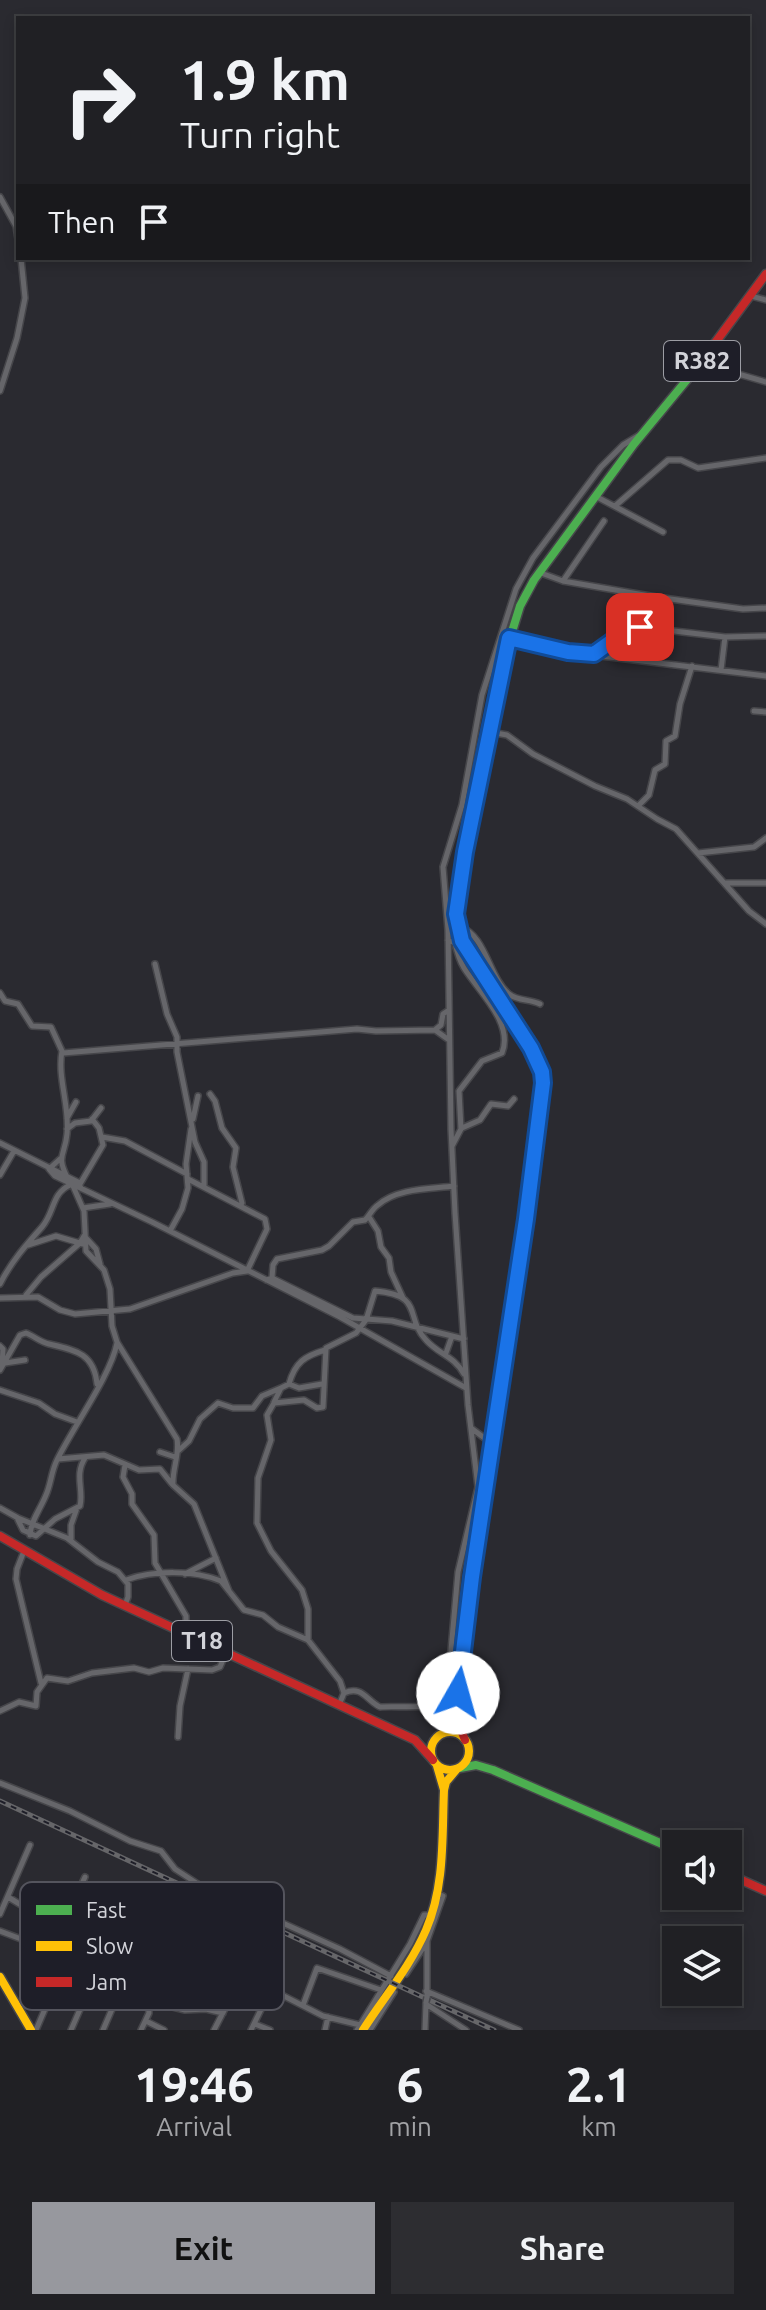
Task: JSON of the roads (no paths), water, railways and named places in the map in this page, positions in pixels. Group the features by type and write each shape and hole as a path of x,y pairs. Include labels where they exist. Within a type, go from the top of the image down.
{"main road":[{"name":"R382","path":"435,1763 431,1746 455,1715 543,1083 535,1055 467,950 458,927 461,873 509,638 520,606 540,572 642,433 700,363 766,274"},
{"name":"T18","path":"0,1536 125,1605 408,1737 419,1743 435,1763"},
{"name":"R382","path":"455,1715 467,1744"},
{"path":"442,1734 452,1732 493,1770"},
{"name":"T18","path":"408,1737 424,1739 442,1734"},
{"path":"360,2028 412,1954 432,1915 437,1893 444,1790 446,1782 469,1755 467,1744"},
{"path":"435,1763 443,1769 476,1765 493,1770 662,1844"},
{"path":"435,1763 444,1790"},
{"path":"742,1880 766,1891"},
{"path":"0,1977 20,2008"},
{"path":"21,2010 34,2030"}],"street":[{"path":"0,197 16,226"},
{"path":"0,391 17,338 25,298 21,260"},
{"path":"750,296 766,300"},
{"path":"700,363 766,382"},
{"path":"344,1693 351,1690 362,1692 380,1707 435,1706 445,1699 460,1560 478,1487 466,1388 454,1186 448,940 443,867 462,805 482,695 508,610 533,558 581,493 623,445 642,433"},
{"path":"615,506 668,460 681,460 700,468 766,458"},
{"path":"607,483 610,459"},
{"path":"597,497 663,532"},
{"path":"563,581 604,521"},
{"path":"540,572 563,581 743,609 766,608"},
{"path":"594,654 638,627 725,637 766,636"},
{"path":"655,662 659,630"},
{"path":"721,670 725,637"},
{"path":"509,638 568,652 766,676"},
{"path":"638,806 649,795 655,770 665,764 666,741 675,736 681,698 692,666"},
{"path":"754,711 766,712"},
{"path":"489,732 507,735 533,754 638,806 676,829 749,911 766,924"},
{"path":"698,853 754,847 766,838"},
{"path":"725,883 766,883"},
{"path":"458,927 473,935 508,994 540,1004"},
{"path":"448,940 455,943 463,966 503,1026 505,1035 502,1053 482,1061 459,1091 461,1129 452,1146"},
{"path":"155,964 177,1044 196,1147 204,1159 204,1186"},
{"path":"0,993 5,1001 18,1004 32,1026 51,1027 63,1053 60,1068 67,1129 60,1159 65,1179 63,1189 54,1199 44,1225 32,1235 11,1263 0,1284"},
{"path":"435,1030 441,1025 443,1014 449,1010"},
{"path":"63,1053 357,1029 435,1030 450,1041"},
{"path":"164,1046 179,1059"},
{"path":"210,1094 222,1128 236,1148 233,1167 244,1206"},
{"path":"170,1231 182,1209 192,1121 198,1096"},
{"path":"461,1129 480,1120 491,1104 508,1106 514,1099"},
{"path":"66,1119 76,1102"},
{"path":"67,1129 75,1123 92,1119 101,1108"},
{"path":"63,1189 76,1185 101,1148 102,1137 92,1119"},
{"path":"102,1137 125,1141 263,1216 267,1229 247,1271"},
{"path":"0,1143 53,1174 360,1329 466,1388"},
{"path":"187,1158 196,1147"},
{"path":"0,1175 14,1151"},
{"path":"49,1169 60,1159"},
{"path":"76,1185 83,1208 87,1253 101,1266 113,1297 112,1326 117,1342 175,1436 173,1485"},
{"path":"272,1278 277,1259 325,1249 353,1222 364,1221 379,1203 423,1187 454,1186"},
{"path":"83,1208 112,1203"},
{"path":"369,1216 371,1224 377,1229 381,1247 389,1258 391,1272 414,1312 418,1329 429,1343 459,1365 466,1379"},
{"path":"27,1245 54,1236 84,1239"},
{"path":"26,1295 41,1277 84,1239"},
{"path":"0,1298 26,1295 42,1298 70,1313 132,1309 233,1273 247,1271"},
{"path":"265,1280 272,1278 345,1315 384,1320 464,1339"},
{"path":"274,1403 307,1400 320,1409 324,1404 322,1384 328,1345 354,1335 360,1329 375,1291 404,1299"},
{"path":"2,1366 20,1335 26,1333 45,1343 64,1346 83,1355 96,1371 98,1385"},
{"path":"446,1353 452,1336"},
{"path":"30,1535 31,1523 48,1493 49,1480 58,1459 117,1342"},
{"path":"0,1346 3,1349 2,1366"},
{"path":"176,1454 189,1441 200,1419 218,1403 233,1408 253,1408 262,1396 289,1384 292,1373 307,1354 325,1350"},
{"path":"2,1366 25,1360"},
{"path":"289,1384 299,1388 322,1384"},
{"path":"281,1388 267,1415 271,1440 258,1478 257,1523 271,1551 299,1584 305,1596 308,1640"},
{"path":"0,1390 39,1403 55,1414 77,1422"},
{"path":"470,1427 491,1443"},
{"path":"65,1446 70,1454 81,1460"},
{"path":"160,1452 176,1454"},
{"path":"58,1459 81,1460 106,1455 142,1471 160,1469 194,1504 229,1591"},
{"path":"71,1540 72,1519 81,1503 78,1481 81,1460"},
{"path":"125,1465 123,1477 131,1492 132,1504 154,1535 154,1559 186,1616 185,1634"},
{"path":"0,1508 71,1540 98,1562 118,1572 129,1589 125,1605"},
{"path":"18,1518 21,1528 30,1535 39,1535 55,1519 77,1508"},
{"path":"24,1551 18,1563 16,1579 42,1684"},
{"path":"185,1574 216,1558"},
{"path":"126,1580 163,1574 216,1579 226,1585 244,1610 263,1615 278,1627 308,1640 340,1681 344,1693 339,1705"},
{"path":"0,1711 19,1702 36,1706 37,1694 47,1678 68,1681 97,1672 134,1668 149,1672 163,1668 216,1669 220,1667 225,1652"},
{"path":"178,1737 180,1706 188,1668"},
{"path":"0,1783 63,1808 130,1841 161,1851 175,1869 195,1882"},
{"path":"0,1914 30,1845"},
{"path":"83,1882 85,1877"},
{"path":"370,2030 427,1941 443,1896 437,1893"},
{"path":"8,1897 20,1904"},
{"path":"377,2001 424,1915 432,1915"},
{"path":"284,1924 391,1976"},
{"path":"0,1931 20,1939"},
{"path":"425,2030 427,1941"},
{"path":"303,2005 317,1968 381,1990"},
{"path":"284,1996 328,2017 360,2028"},
{"path":"426,1998 466,2030"},
{"path":"426,1998 519,2030"},
{"path":"34,2030 43,2010"},
{"path":"71,2030 80,2010"},
{"path":"103,2030 110,2010"},
{"path":"141,2030 148,2010"},
{"path":"210,2010 223,2013"},
{"path":"214,2030 224,2010"},
{"path":"325,2030 328,2017"},
{"path":"146,2021 164,2030"},
{"path":"253,2027 270,2030"}],"railway":[{"path":"0,1801 175,1882"},
{"path":"284,1933 494,2030"}]}
